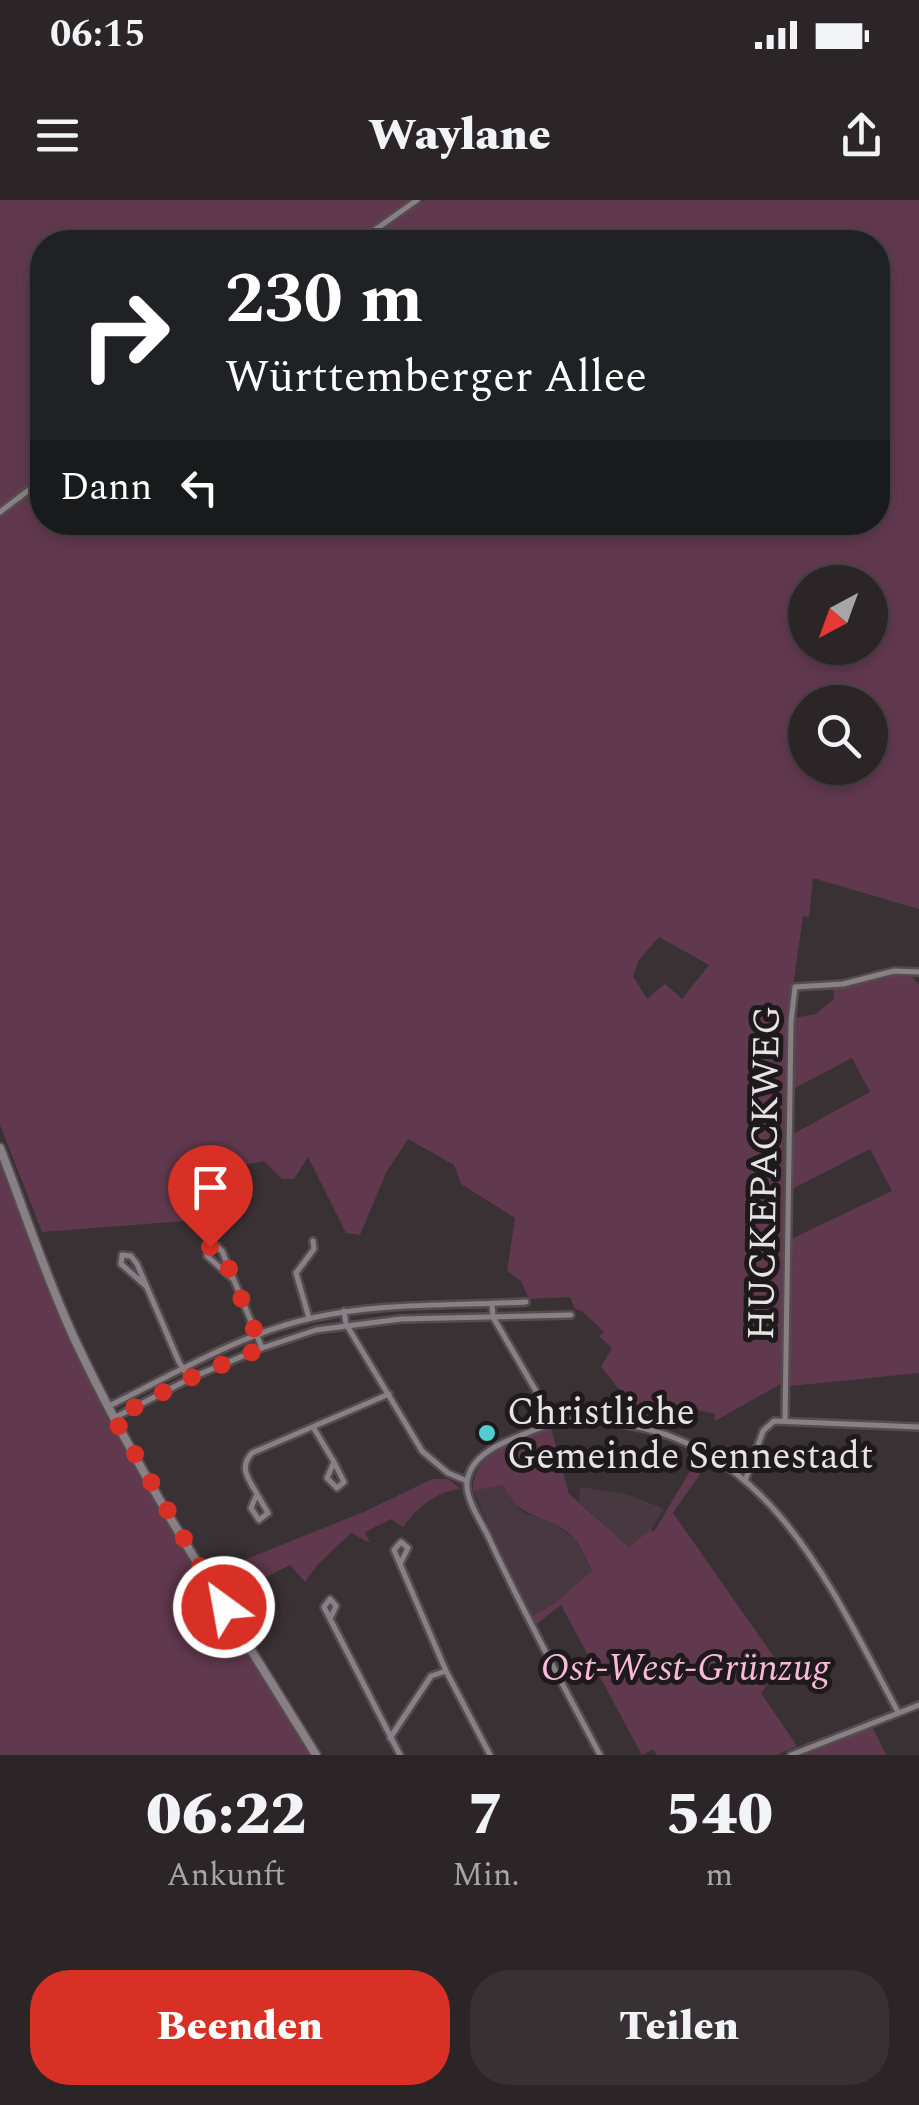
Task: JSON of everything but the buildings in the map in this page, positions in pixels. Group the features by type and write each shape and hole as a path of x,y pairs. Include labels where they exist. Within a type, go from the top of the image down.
{"street":[{"path":"375,230 417,200"},
{"path":"0,512 30,489"},
{"name":"HUCKEPACKWEG","path":"785,1421 794,987 842,984 894,971 919,972"},
{"path":"0,1148 62,1311 114,1418 316,1755"},
{"path":"309,1318 296,1272 314,1249 313,1241"},
{"path":"234,1279 206,1256 210,1247 222,1252 234,1279 258,1336 262,1348"},
{"path":"146,1286 120,1264 122,1256 131,1256 146,1286 178,1362 190,1378"},
{"path":"108,1406 184,1367 309,1318 372,1308 526,1302"},
{"path":"492,1304 493,1317 554,1422"},
{"path":"344,1312 346,1324 422,1451 448,1473 467,1481"},
{"path":"114,1418 190,1378 262,1348 346,1324 571,1315"},
{"path":"258,1494 244,1472 252,1453 389,1394"},
{"path":"600,1755 504,1570 467,1481 481,1456 554,1422 601,1422 662,1434 717,1462 744,1481 778,1511 805,1545 898,1712"},
{"path":"744,1481 763,1431 774,1422 919,1428"},
{"path":"313,1427 334,1462 344,1482 337,1488 327,1478 334,1462"},
{"path":"400,1564 446,1671 490,1755"},
{"path":"330,1620 400,1755"},
{"path":"390,1738 431,1676 446,1671"},
{"path":"791,1755 919,1705"}],"shaded area":[{"path":"503,1485 523,1513 549,1520 575,1539 592,1572 554,1604 531,1617 473,1491"},
{"path":"580,1487 627,1494 664,1509 652,1528 629,1547 579,1502"}],"green space":[{"path":"0,200 413,200 372,230 30,230 30,484 0,507"},
{"path":"424,200 919,200 919,909 813,878 809,917 803,916 788,1022 789,1053 793,1050 794,1018 816,1014 834,999 833,988 893,973 910,974 919,985 919,1373 791,1386 784,1382 715,1421 715,1414 664,1402 662,1427 646,1422 601,1367 612,1348 599,1336 604,1332 575,1309 570,1297 529,1299 521,1281 507,1271 515,1218 461,1184 454,1165 408,1139 386,1173 360,1235 346,1233 308,1157 294,1179 282,1179 264,1161 233,1167 236,1217 42,1232 0,1125 0,514 30,492 30,535 890,535 890,230 383,230","holes":["659,937 709,965 682,999 665,984 647,999 633,976 639,960","852,1058 870,1092 793,1134 793,1089","870,1149 892,1191 791,1239 792,1189"]},
{"path":"0,1164 58,1311 101,1401 312,1755 0,1755"},
{"name":"Ost-West-Grünzug","path":"551,1428 569,1494 629,1547 652,1528 651,1532 655,1530 699,1456 709,1461 673,1513 781,1667 761,1693 797,1746 777,1755 656,1755 654,1749 642,1755 561,1605 535,1625 531,1617 554,1604 592,1571 572,1536 518,1506 503,1485 473,1491 480,1466 489,1457 512,1442"},
{"path":"432,1479 448,1479 461,1489 428,1501 403,1527 391,1519 365,1532 370,1543 351,1533 305,1582 290,1565 229,1596 214,1572 366,1511"},
{"name":"Ost-West-Grünzug","path":"872,1726 886,1755 803,1755"}],"place":[{"name":"Christliche Gemeinde Sennestadt","path":"487,1433"}],"route":[{"path":"210,1247 222,1252 262,1348 190,1378 114,1418 224,1607"}]}
